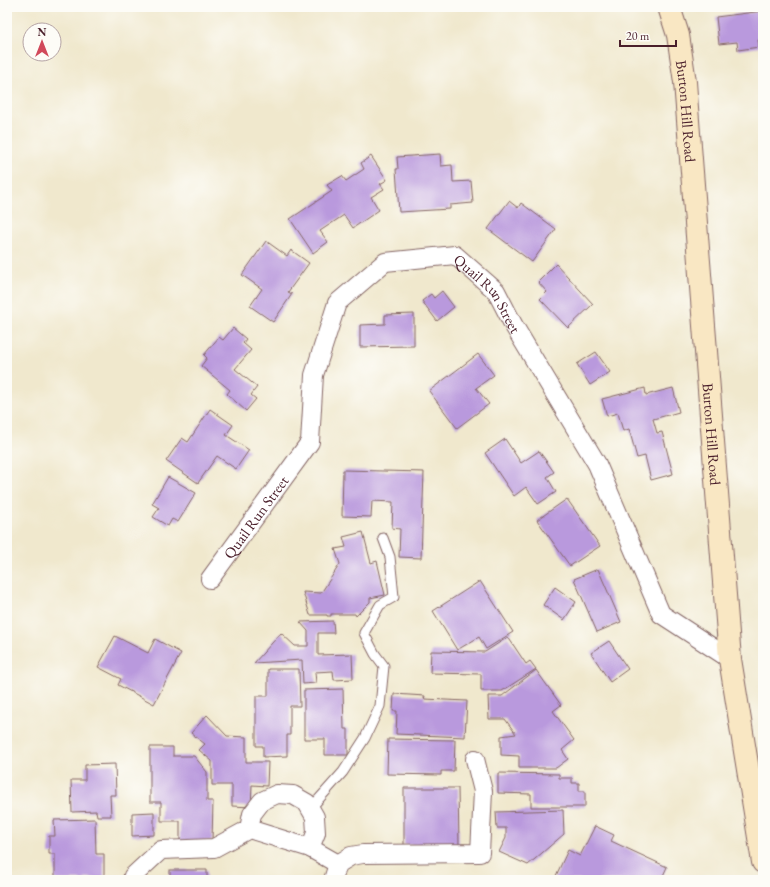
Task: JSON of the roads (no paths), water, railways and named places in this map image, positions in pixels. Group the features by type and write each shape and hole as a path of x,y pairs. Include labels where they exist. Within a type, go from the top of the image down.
{"street":[{"name":"Burton Hill Road","path":"668,7 678,35 685,82 730,659 763,862"},
{"name":"Quail Run Street","path":"210,579 310,442 314,375 337,303 385,262 455,255 496,291 514,326 597,464 661,614 730,659"},
{"path":"132,880 133,876 161,850 214,848 249,829 310,848 336,872 351,856 363,854 480,853 483,791 475,759"},
{"path":"249,829 252,814 262,801 277,794 293,795 307,803 315,817 316,833 310,848"}],"lane":[{"path":"310,809 343,772 365,738 380,706 384,666 375,654 364,633 380,605 394,598 390,556 383,538"}]}
